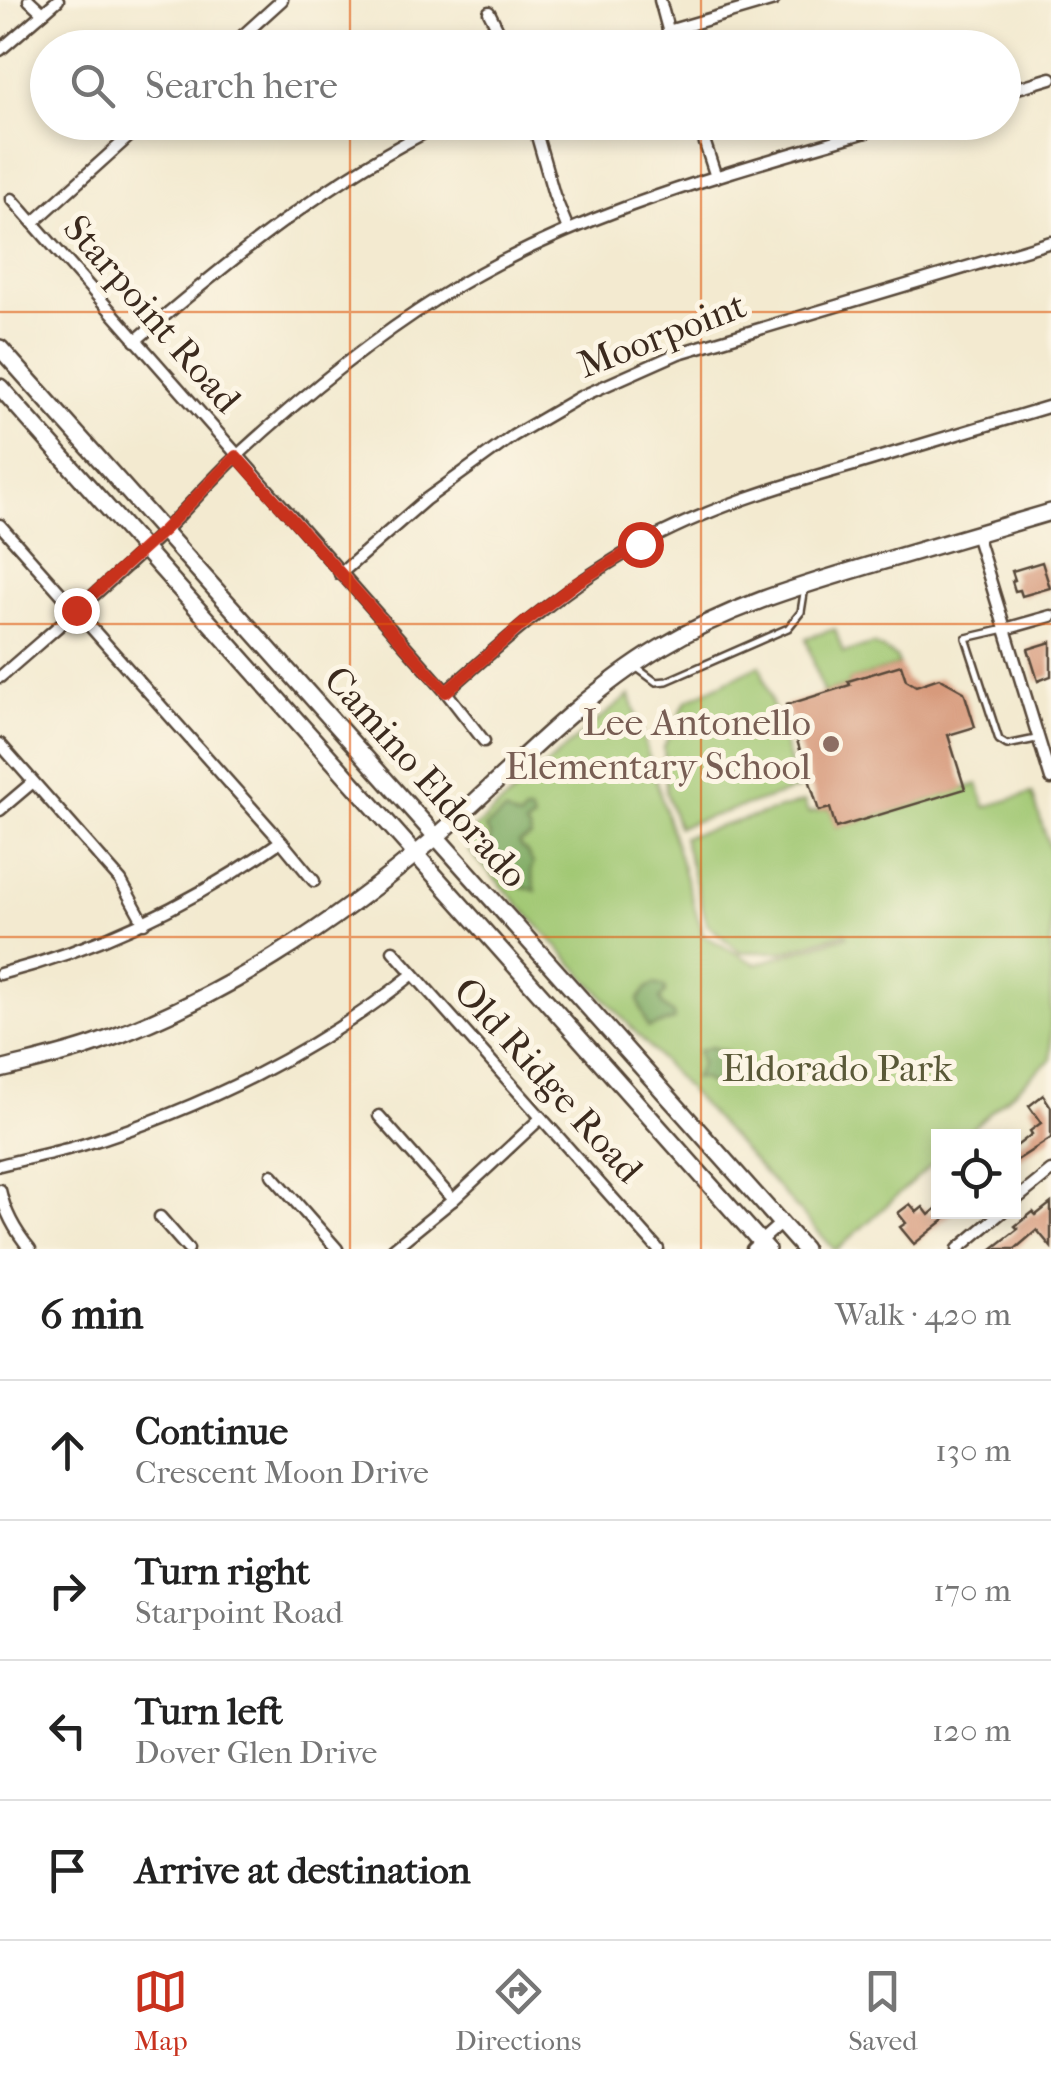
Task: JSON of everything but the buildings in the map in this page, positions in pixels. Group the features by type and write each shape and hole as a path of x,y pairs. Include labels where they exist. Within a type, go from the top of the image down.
{"main road":[{"name":"Camino Eldorado","path":"0,348 804,1249"},
{"name":"Camino Eldorado","path":"0,386 759,1247"},
{"path":"0,1070 91,1046 150,1023 209,996 306,939 414,855 588,700 659,649 727,612 778,592 1051,512"}],"street":[{"path":"29,0 43,13"},
{"path":"0,50 58,0"},
{"path":"249,30 282,0"},
{"path":"660,0 668,30"},
{"path":"671,30 774,0"},
{"path":"490,12 498,30"},
{"path":"1021,87 1051,78"},
{"path":"32,223 125,140"},
{"path":"135,341 227,262 294,212 346,177 413,140"},
{"path":"537,140 568,229"},
{"path":"704,140 716,177"},
{"path":"0,677 145,548 236,456 324,380 366,346 442,296 524,250 604,214 840,140"},
{"name":"Starpoint Road","path":"12,199 446,692 484,741"},
{"name":"Moorpoint","path":"340,574 425,500 513,436 580,397 679,353 1051,242"},
{"path":"446,692 575,584 640,544 698,516 769,490 1051,406"},
{"path":"0,525 314,882"},
{"path":"976,534 1051,778"},
{"path":"1005,629 1051,616"},
{"path":"0,744 121,881 144,922"},
{"path":"0,810 33,782"},
{"path":"0,974 37,964 144,922 244,867 280,841"},
{"name":"Old Ridge Road","path":"394,952 658,1249"},
{"path":"0,1165 80,1146 156,1120 235,1085 327,1035 413,974"},
{"path":"379,1116 453,1200"},
{"path":"393,1249 453,1200 541,1118"},
{"path":"1021,1195 1051,1171"},
{"path":"272,1175 338,1249"},
{"path":"0,1190 17,1234 30,1249"},
{"path":"160,1217 188,1249"},
{"path":"958,1249 994,1219"},
{"path":"759,1247 780,1222"}],"lane":[{"path":"634,666 656,682 668,681 788,628 801,612 806,584"},
{"path":"1005,629 966,638 999,740 1007,745 1038,738"}],"green space":[{"path":"835,629 843,653 874,644 896,657 899,665 823,693 806,638"},
{"path":"760,665 798,789 678,827 666,792 664,747 686,701"},
{"name":"Eldorado Park","path":"630,695 703,935 756,964 847,936 845,933 783,952 740,952 707,924 683,837 804,802 808,813 830,808 837,828 978,784 985,807 1032,793 1051,852 1051,1059 971,1129 931,1129 931,1165 838,1249 469,850 469,833"},
{"path":"505,812 519,819 530,812 534,820 525,826 531,837 519,843 533,863 536,891 517,885 506,856 494,855 489,846 491,836 485,828"},
{"path":"654,984 665,987 660,998 674,1020 648,1028 638,1000"},
{"path":"711,1047 728,1052 737,1068 735,1078 728,1077 713,1086 702,1078 694,1079 701,1063 698,1051"}],"place":[{"name":"Lee Antonello Elementary School","path":"831,744"}],"route":[{"path":"76,610 164,530 236,456 446,692 575,584 640,544"}]}
